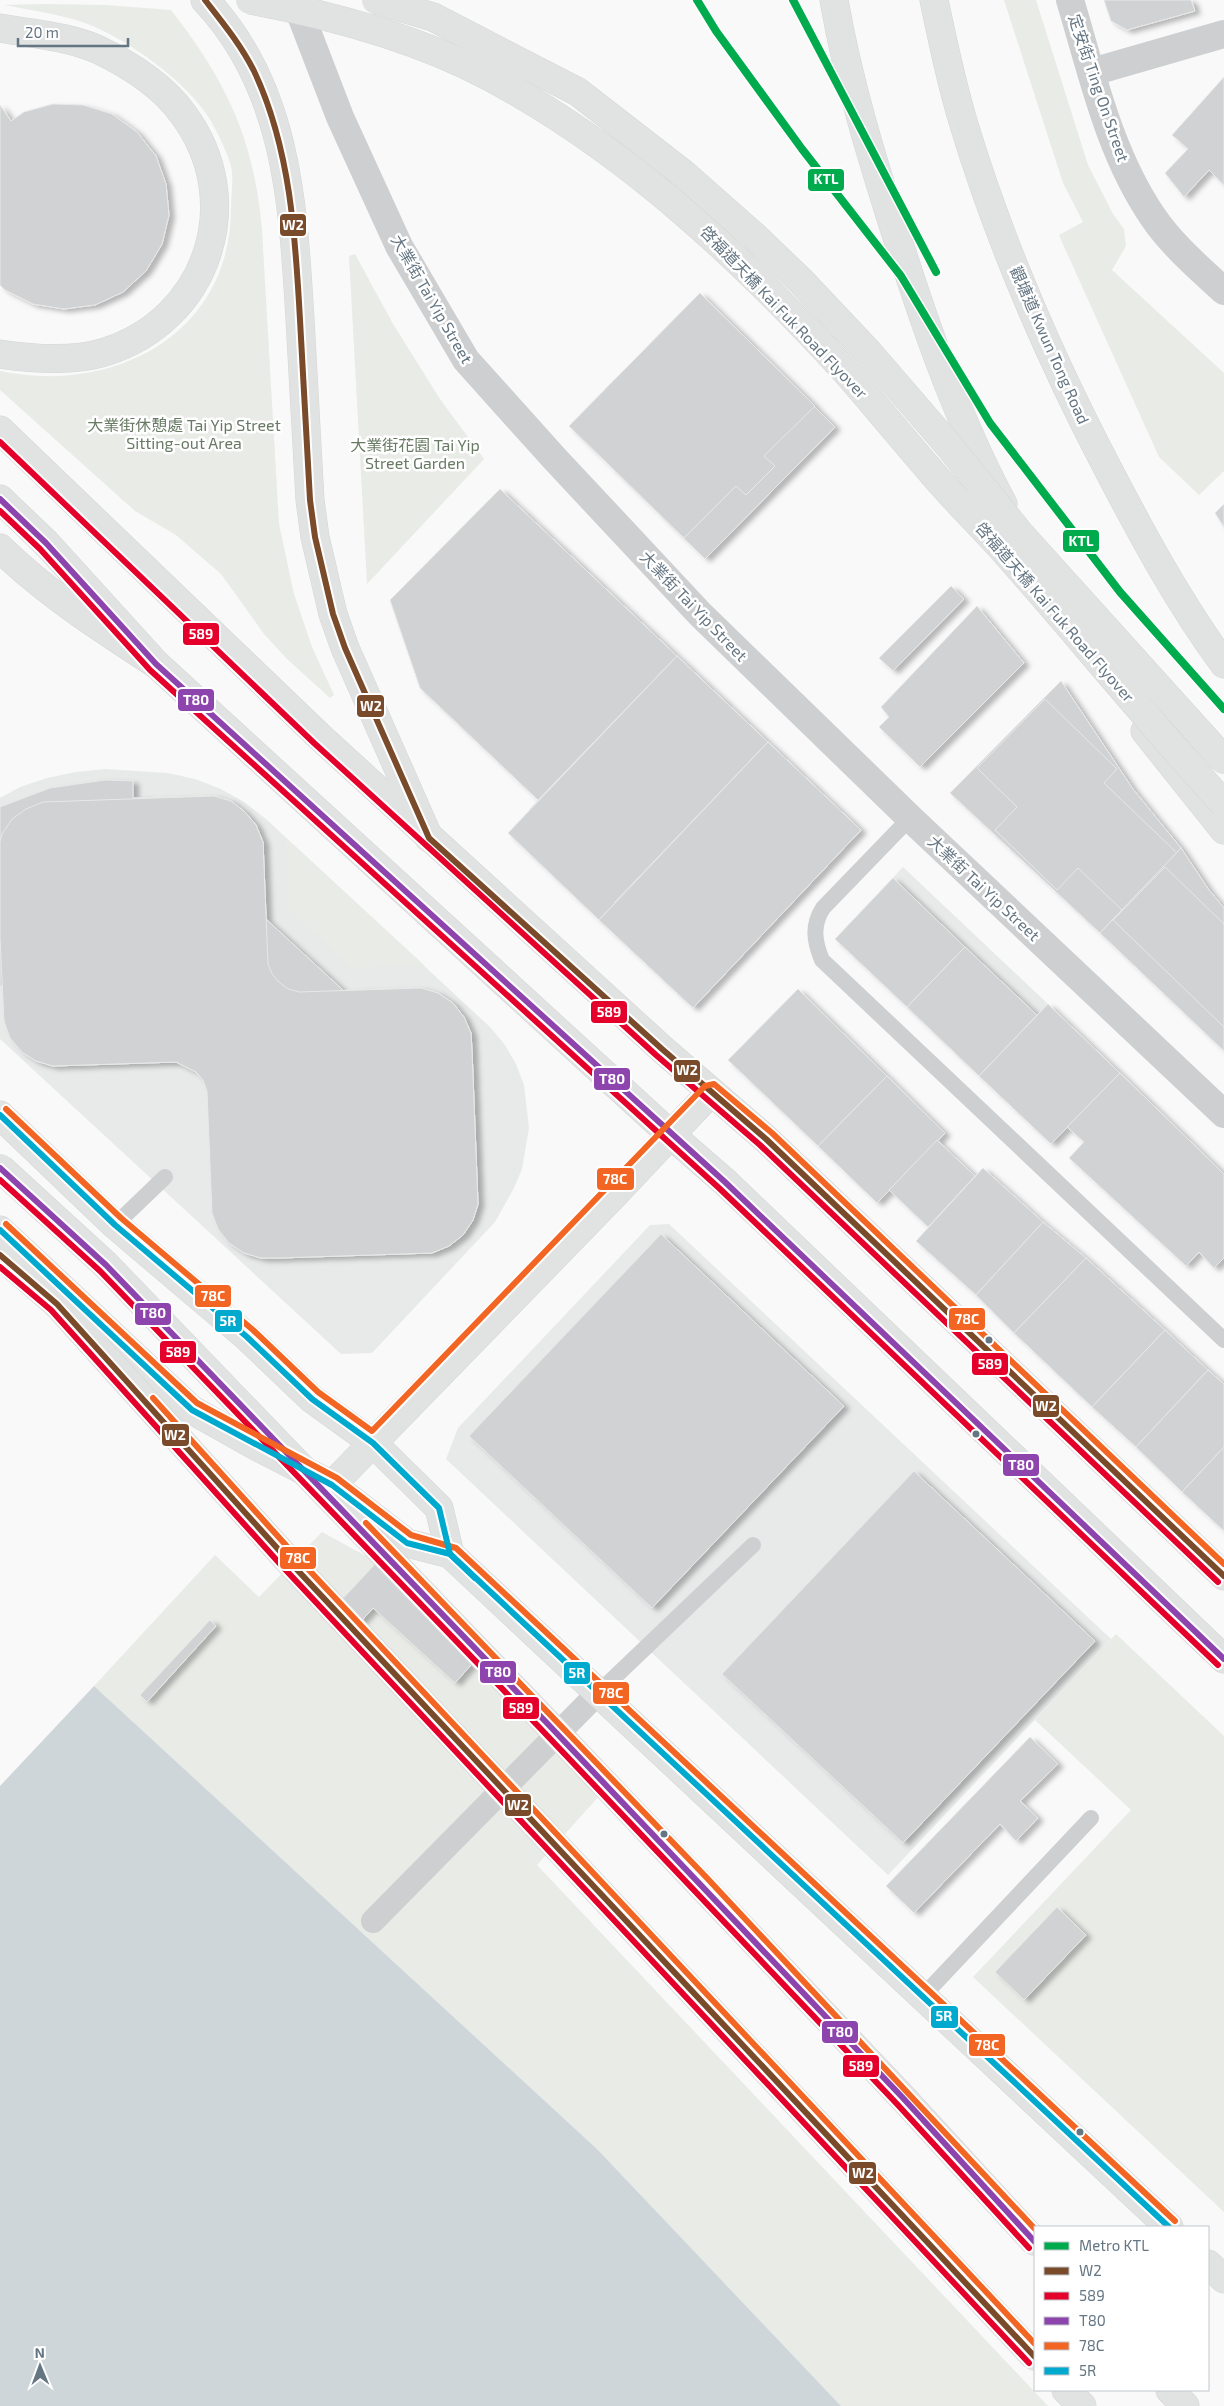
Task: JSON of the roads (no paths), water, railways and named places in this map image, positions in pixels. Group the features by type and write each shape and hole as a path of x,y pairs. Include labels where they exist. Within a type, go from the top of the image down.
{"main road":[{"path":"205,0 232,35 249,64 262,90 280,141 291,193 295,230 310,500 317,545 333,614 345,648 429,838"},
{"name":"啓福道天橋 Kai Fuk Road Flyover","path":"250,0 358,25 425,49 488,76 563,120 676,205 699,224 782,305 849,376 930,471 1005,552 1121,688 1224,804"},
{"name":"啓福道天橋 Kai Fuk Road Flyover","path":"376,0 433,17 578,92 655,151 746,229 801,281 868,352 950,447 1021,535 1224,760"},
{"path":"834,0 854,95 910,277 948,383 997,493 1048,590 1102,674 1167,761 1224,830"},
{"name":"觀塘道 Kwun Tong Road","path":"934,0 966,129 997,221 1036,319 1079,413 1129,512 1182,601 1224,664"},
{"path":"0,28 76,41 121,62 146,78 183,114 196,136 207,159 214,186 215,210 213,233 207,257 181,303 160,324 123,346 103,353 55,358 0,354"},
{"path":"0,430 320,737 429,838 711,1092 766,1139 1224,1576"},
{"path":"0,498 46,543 156,664 754,1209 1224,1659"},
{"path":"0,548 20,567 113,636 156,664"},
{"path":"332,1485 711,1092"},
{"path":"0,1115 115,1225 247,1337 312,1399 373,1444 439,1508 450,1554"},
{"path":"0,1168 106,1265 552,1728 903,2098 1034,2241"},
{"path":"0,1230 192,1410 332,1485 408,1543 450,1554 1168,2226"},
{"path":"0,1255 58,1304 287,1559 1034,2356"},
{"path":"1209,2265 1224,2279"},
{"path":"1067,2391 1082,2406"},
{"path":"1171,2391 1185,2406"}],"street":[{"name":"大業街 Tai Yip Street","path":"295,0 340,117 399,246 466,360 700,614 910,818 1224,1114"},
{"name":"定安街 Ting On Street","path":"1070,0 1116,151 1152,215 1194,264 1224,291"},
{"path":"1092,72 1224,34"},
{"path":"373,1921 598,1694"}],"lane":[{"path":"910,818 823,908 818,916 814,930 816,946 822,960 1224,1340"},
{"path":"115,1225 165,1177"},
{"path":"598,1694 753,1546"},
{"path":"922,1997 1092,1818"}],"metro line":[{"name":"KTL","path":"697,0 716,31 802,149 901,276 990,423 1120,592 1224,709"},
{"name":"KTL","path":"793,0 936,272"}],"park label":[{"name":"大業街休憩處 Tai Yip Street Sitting-out Area","path":"184,434"},
{"name":"大業街花園 Tai Yip Street Garden","path":"415,454"}]}
